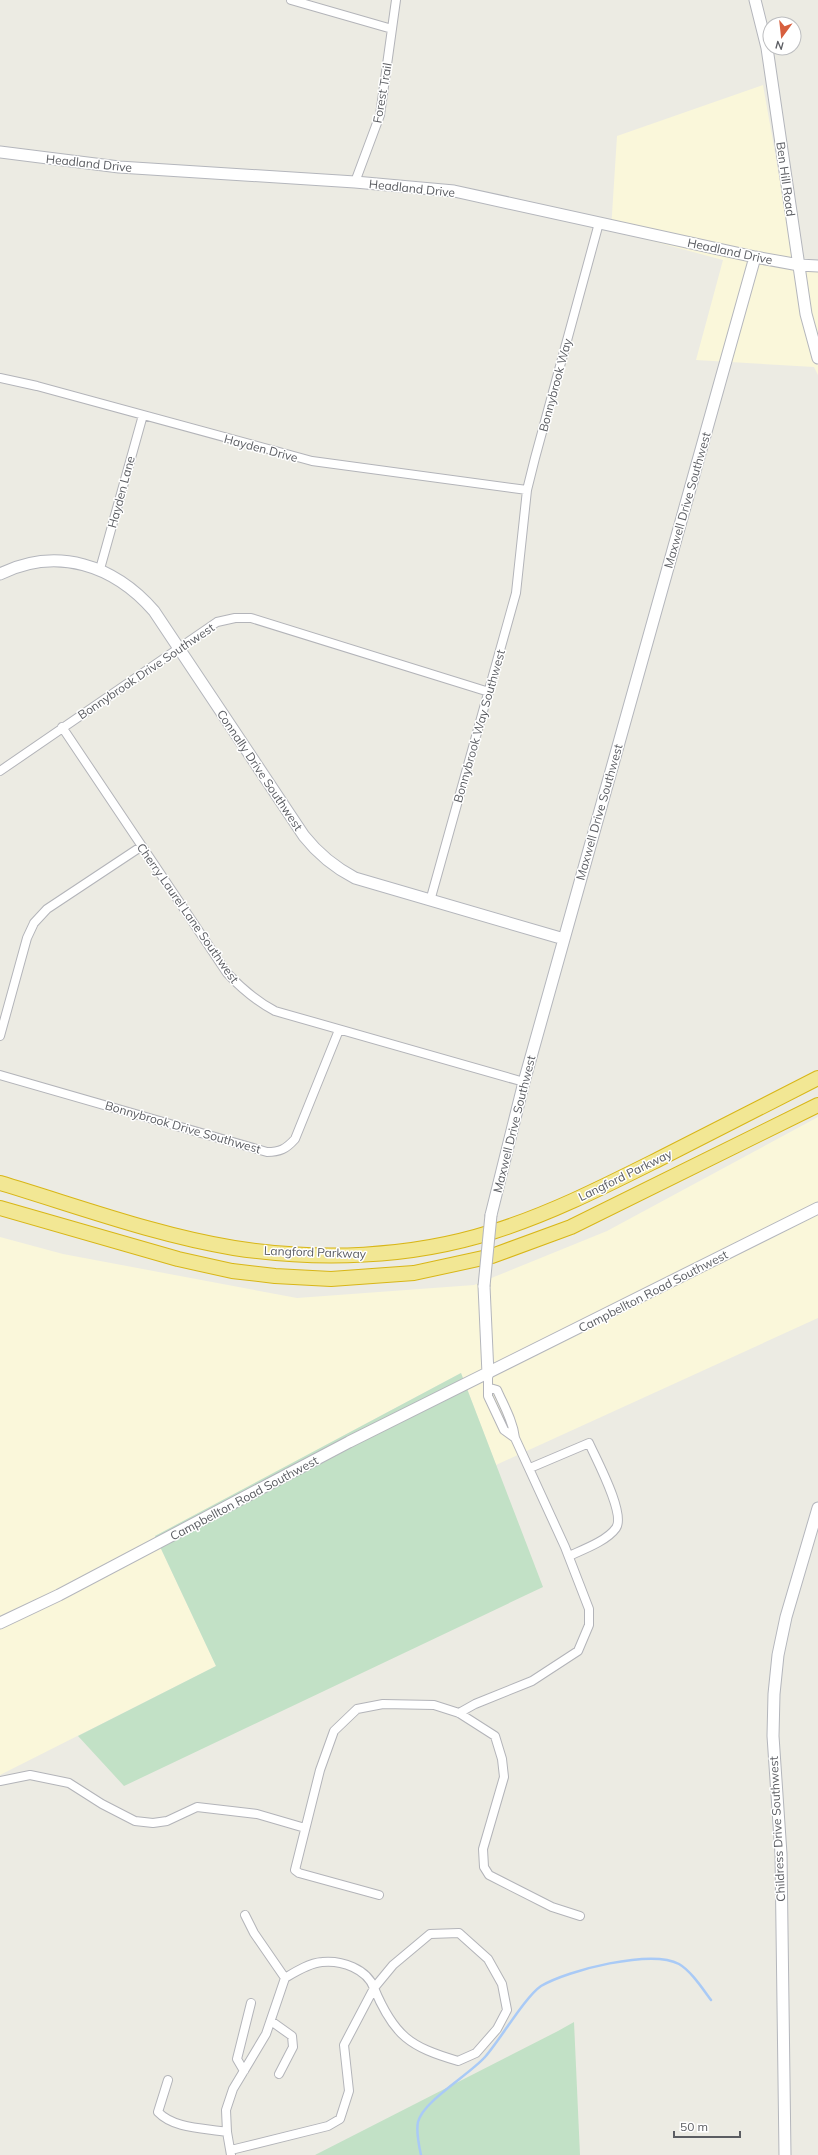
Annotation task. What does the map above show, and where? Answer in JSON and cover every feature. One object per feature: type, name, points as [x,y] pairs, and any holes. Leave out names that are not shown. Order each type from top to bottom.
[{"type":"highway","name":"Langford Parkway","points":[[0,1182],[169,1233],[235,1248],[321,1255],[357,1255],[398,1252],[442,1244],[492,1232],[552,1210],[624,1176],[818,1078]]},
{"type":"highway","name":"Langford Parkway","points":[[0,1208],[178,1258],[232,1271],[274,1276],[331,1279],[414,1273],[492,1256],[571,1227],[818,1105]]},
{"type":"street","points":[[291,0],[392,29]]},
{"type":"street","name":"Forest Trail","points":[[355,182],[380,115],[396,0]]},
{"type":"street","name":"Ben Hill Road","points":[[755,0],[767,48],[806,314],[818,358]]},
{"type":"street","name":"Headland Drive","points":[[0,152],[119,167],[355,182],[454,192],[755,257],[799,265],[818,266]]},
{"type":"street","name":"Bonnybrook Way","points":[[521,550],[528,490],[599,223]]},
{"type":"street","name":"Maxwell Drive Southwest","points":[[488,1374],[484,1286],[491,1215],[524,1082],[755,257]]},
{"type":"street","name":"Hayden Drive","points":[[0,378],[312,461],[528,490]]},
{"type":"street","name":"Hayden Lane","points":[[100,569],[143,415]]},
{"type":"street","name":"Bonnybrook Way Southwest","points":[[430,901],[516,593],[521,550]]},
{"type":"street","name":"Connally Drive Southwest","points":[[0,574],[26,564],[45,561],[82,564],[100,569],[122,581],[142,597],[154,611],[304,836],[318,853],[334,867],[355,878],[564,939]]},
{"type":"street","name":"Bonnybrook Drive Southwest","points":[[0,771],[217,622],[235,618],[251,618],[489,692]]},
{"type":"street","name":"Cherry Laurel Lane Southwest","points":[[62,728],[227,973],[242,990],[257,1001],[275,1011],[524,1082]]},
{"type":"street","points":[[0,1036],[27,938],[34,923],[48,909],[142,846]]},
{"type":"street","name":"Bonnybrook Drive Southwest","points":[[0,1075],[267,1152],[276,1152],[288,1147],[295,1139],[338,1030]]},
{"type":"street","name":"Campbellton Road Southwest","points":[[0,1623],[59,1596],[349,1442],[488,1374],[818,1208]]},
{"type":"street","points":[[459,1713],[475,1704],[532,1682],[578,1651],[589,1625],[589,1609],[569,1556],[515,1438],[514,1426],[497,1390],[490,1388],[488,1374]]},
{"type":"street","points":[[530,1468],[589,1443],[615,1502],[619,1519],[616,1528],[600,1541],[569,1556]]},
{"type":"street","name":"Childress Drive Southwest","points":[[785,2155],[781,1854],[773,1736],[774,1694],[778,1655],[786,1617],[818,1508]]},
{"type":"street","points":[[379,1895],[296,1871],[295,1867],[320,1770],[334,1731],[357,1709],[383,1704],[427,1705],[459,1713],[495,1736],[502,1759],[504,1777],[483,1849],[484,1867],[490,1875],[552,1907],[580,1916]]},
{"type":"street","points":[[0,1781],[30,1775],[68,1783],[102,1804],[135,1821],[153,1823],[167,1820],[197,1807],[257,1814],[305,1828]]},
{"type":"street","points":[[245,1916],[285,1978]]},
{"type":"street","points":[[374,1988],[372,1982],[361,1971],[344,1964],[321,1962],[285,1978],[271,2021],[259,2047],[233,2089],[226,2110],[227,2132],[231,2152],[328,2126],[340,2119],[349,2091],[344,2045],[374,1988],[394,1965],[430,1934],[459,1933],[488,1959],[502,1984],[507,2010],[497,2029],[476,2053],[458,2061],[438,2055],[412,2043],[395,2029],[374,1988]]},
{"type":"street","points":[[244,2071],[237,2059],[252,2003]]},
{"type":"street","points":[[271,2021],[292,2036],[293,2047],[279,2074]]},
{"type":"street","points":[[168,2080],[158,2112],[163,2118],[182,2125],[227,2132]]},
{"type":"shaded area","points":[[763,85],[794,260],[818,262],[818,375],[814,367],[696,360],[723,260],[611,230],[617,136]]},
{"type":"shaded area","points":[[818,1117],[818,1318],[496,1465],[461,1373],[155,1536],[216,1666],[0,1775],[0,1237],[63,1254],[297,1298],[474,1285],[607,1231]]},
{"type":"green space","points":[[461,1373],[543,1587],[124,1786],[78,1736],[216,1666],[155,1536]]},
{"type":"green space","points":[[574,2022],[580,2155],[315,2155],[558,2031]]},
{"type":"waterway","points":[[421,2155],[417,2130],[418,2122],[422,2114],[437,2097],[485,2057],[520,2009],[541,1986],[570,1974],[610,1963],[630,1960],[666,1960],[679,1964],[688,1971],[711,2000]]}]
